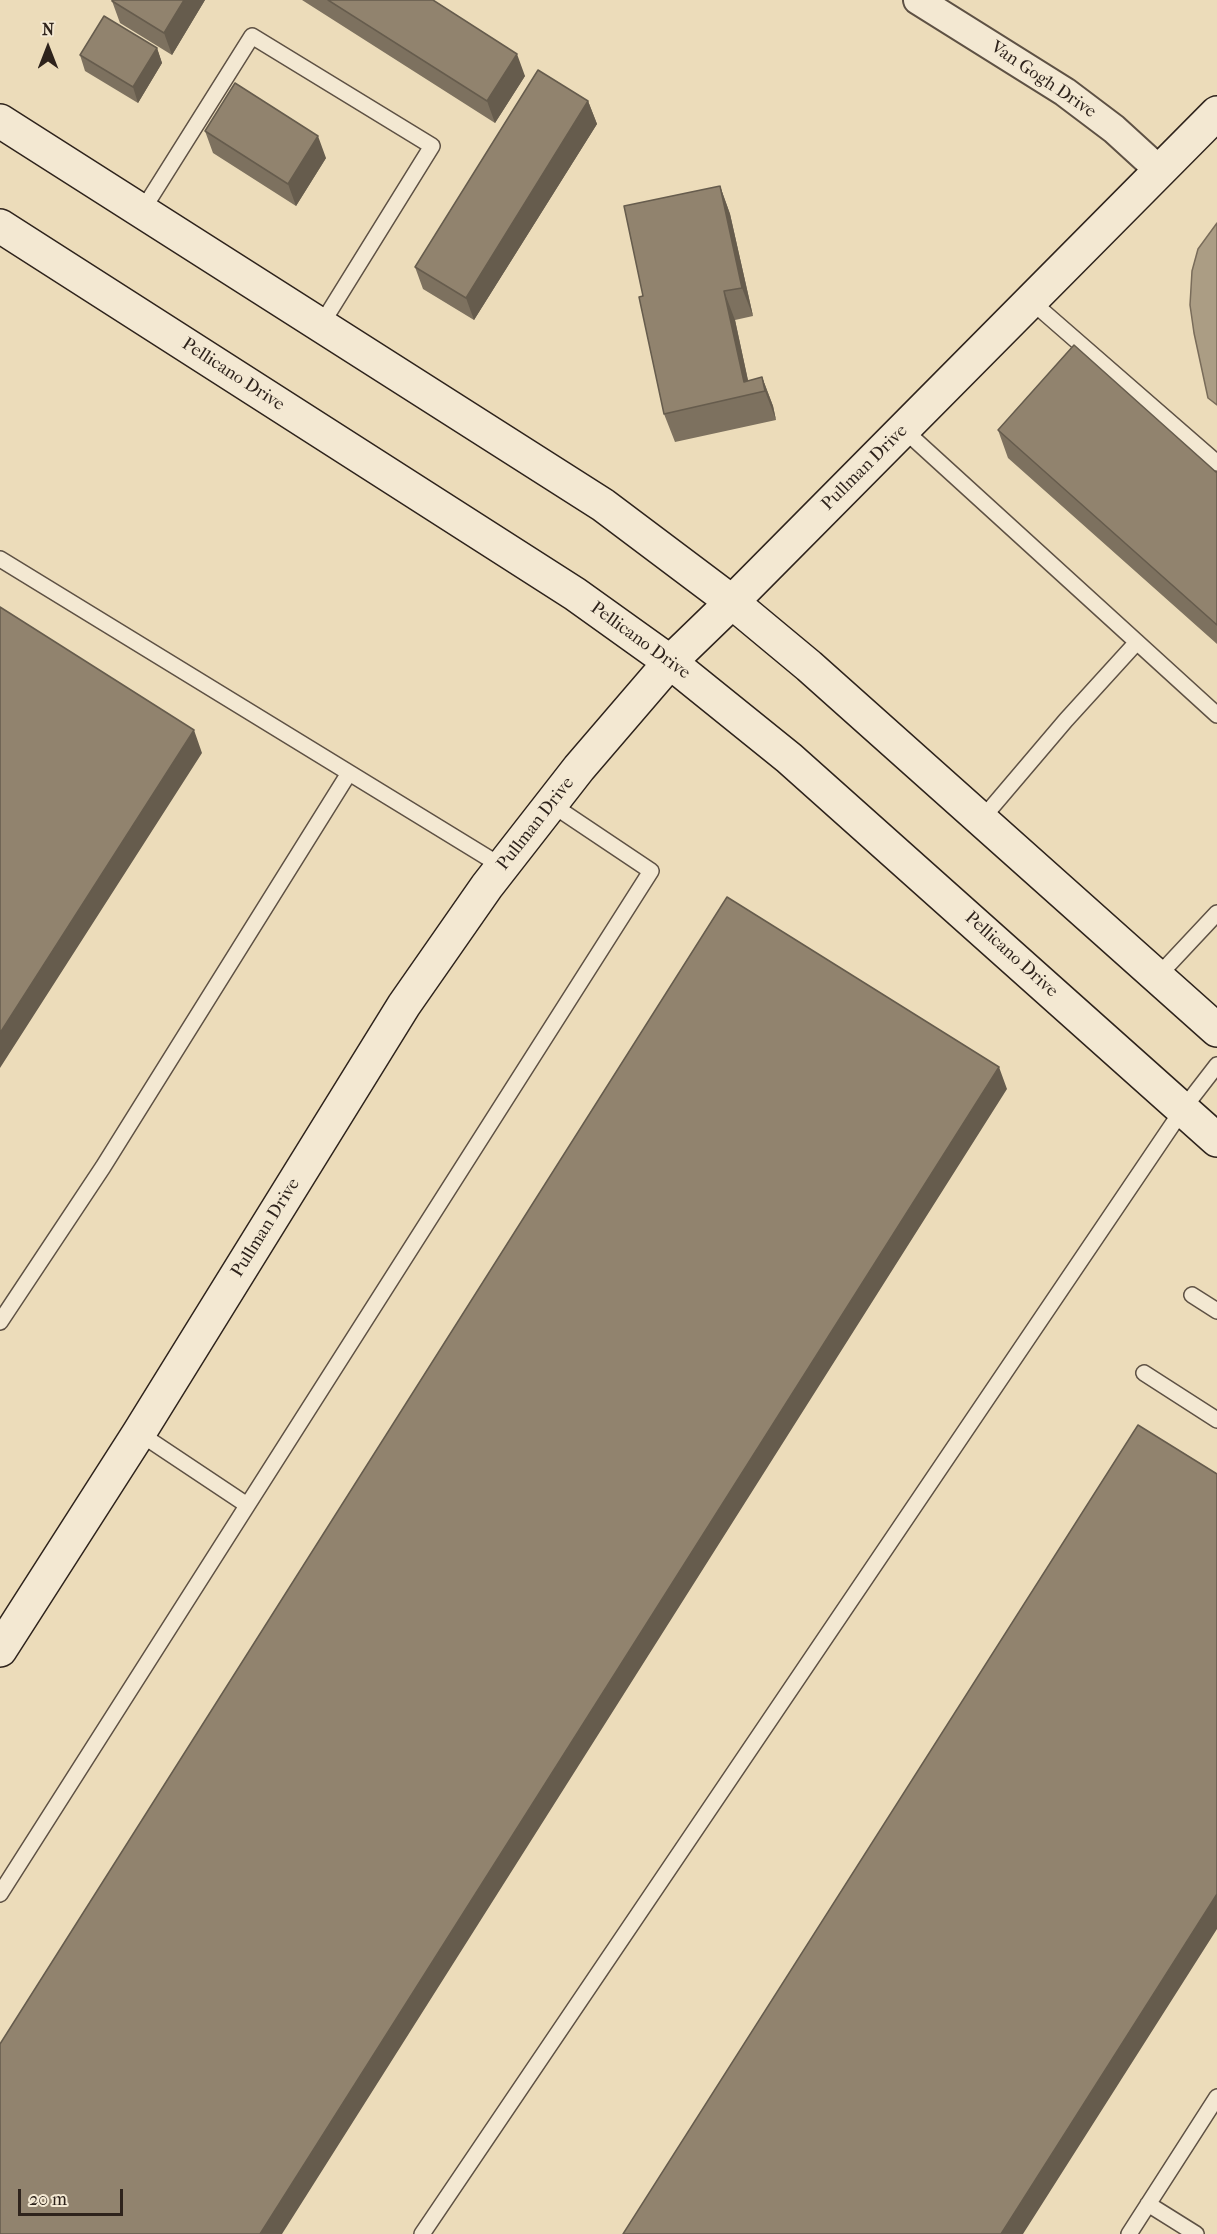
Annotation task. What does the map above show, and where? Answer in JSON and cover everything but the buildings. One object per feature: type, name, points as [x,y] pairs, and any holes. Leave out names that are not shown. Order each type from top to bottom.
[{"type":"main road","name":"Pullman Drive","points":[[0,1650],[139,1433],[404,1005],[502,867],[579,768],[670,662],[1217,113]]},
{"type":"main road","points":[[0,121],[603,505],[732,602],[809,666],[1217,1030]]},
{"type":"main road","name":"Pellicano Drive","points":[[0,226],[575,594],[670,662],[789,758],[1217,1140]]},
{"type":"street","name":"Van Gogh Drive","points":[[918,0],[1065,92],[1114,129],[1160,171]]},
{"type":"lane","points":[[141,211],[252,36],[432,146],[321,325]]},
{"type":"lane","points":[[1031,301],[1217,463]]},
{"type":"lane","points":[[903,429],[1217,715]]},
{"type":"lane","points":[[0,559],[502,867]]},
{"type":"lane","points":[[981,820],[1066,720],[1137,642]]},
{"type":"lane","points":[[0,1322],[103,1167],[349,773]]},
{"type":"lane","points":[[0,1894],[651,871],[551,804]]},
{"type":"lane","points":[[1157,977],[1217,913]]},
{"type":"lane","points":[[422,2234],[1183,1109],[1217,1065]]},
{"type":"lane","points":[[1192,1295],[1217,1311]]},
{"type":"lane","points":[[1143,1373],[1217,1420]]},
{"type":"lane","points":[[139,1433],[248,1506]]},
{"type":"lane","points":[[1129,2234],[1217,2097]]},
{"type":"lane","points":[[1148,2204],[1196,2234]]},
{"type":"shaded area","points":[[1217,223],[1217,405],[1208,398],[1190,305],[1192,271],[1198,249]]}]
